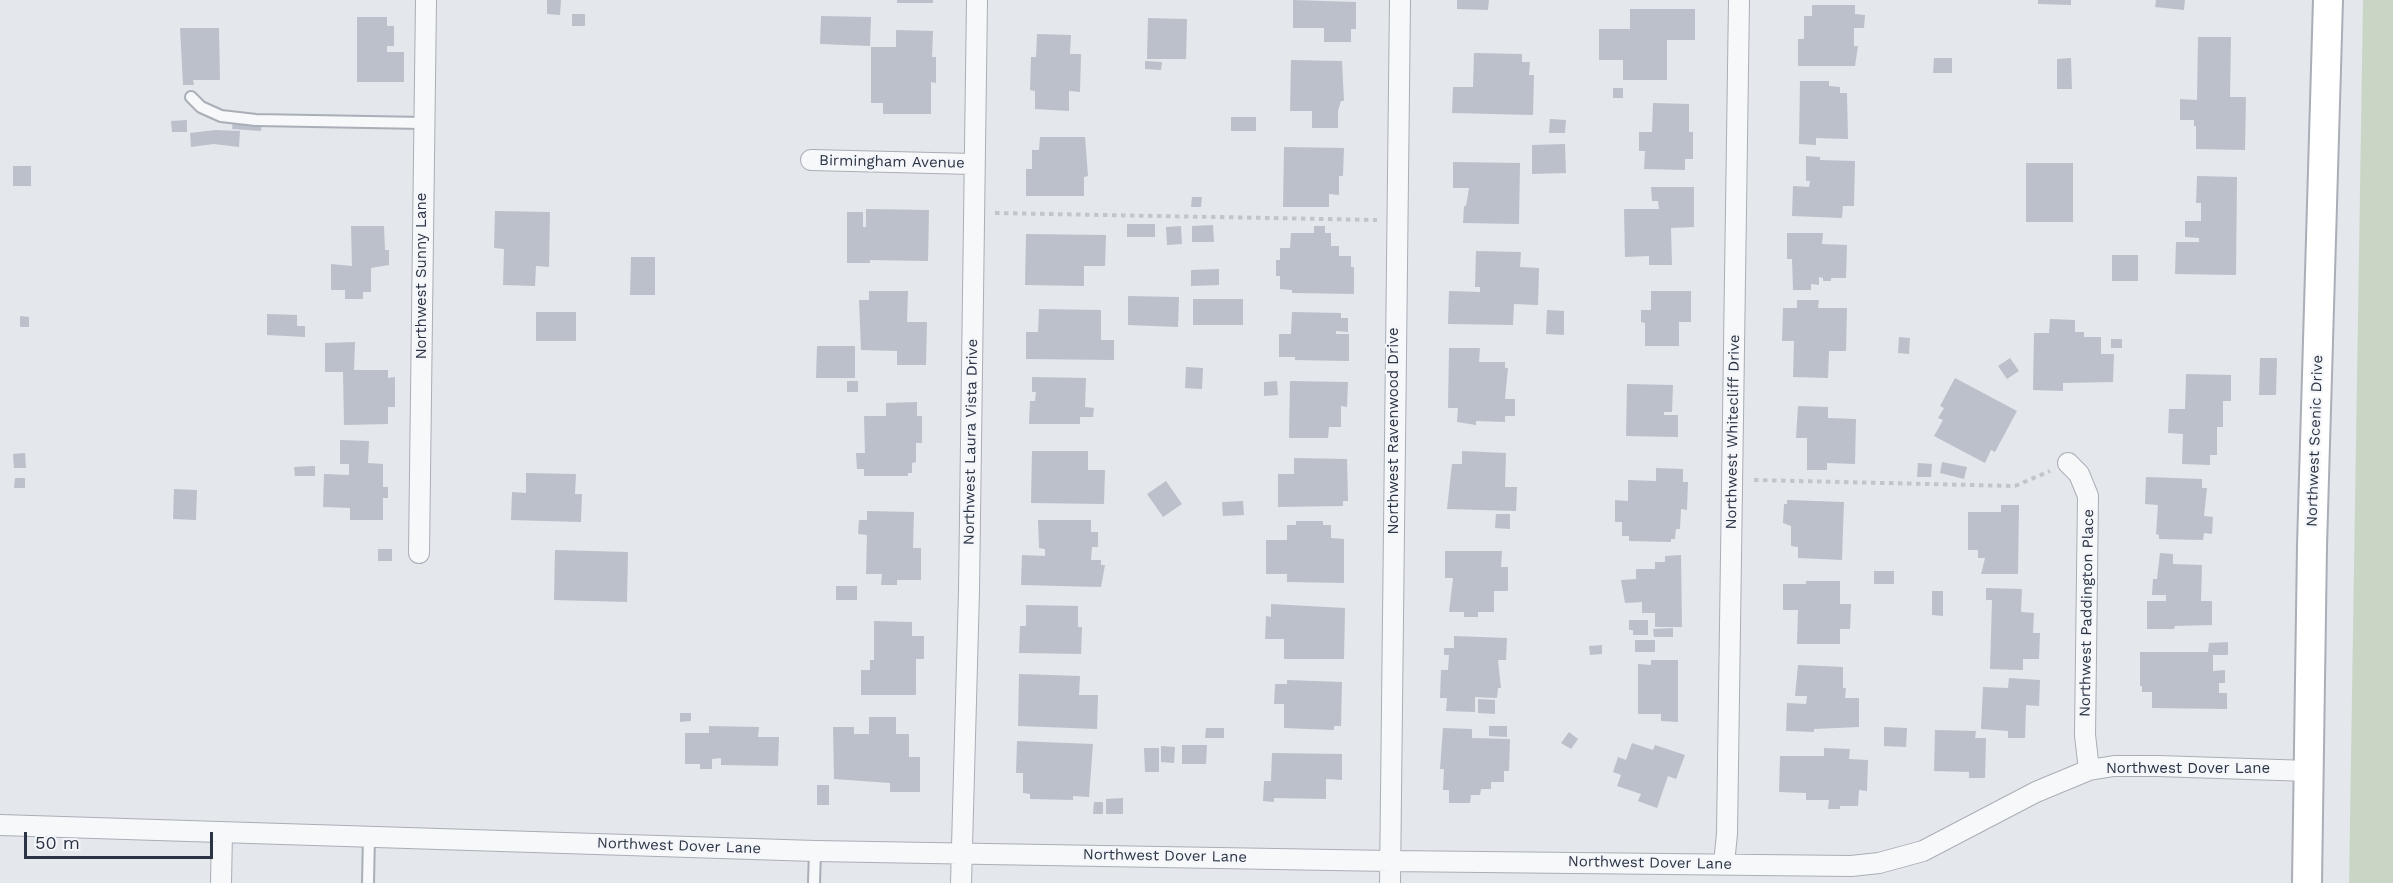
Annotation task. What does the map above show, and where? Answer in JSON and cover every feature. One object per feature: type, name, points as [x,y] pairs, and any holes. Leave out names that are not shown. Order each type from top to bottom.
[{"type":"main road","name":"Northwest Scenic Drive","points":[[2307,883],[2312,546],[2328,0]]},
{"type":"street","name":"Northwest Sunny Lane","points":[[419,553],[426,0]]},
{"type":"street","name":"Northwest Laura Vista Drive","points":[[961,883],[969,591],[977,0]]},
{"type":"street","name":"Northwest Ravenwood Drive","points":[[1390,883],[1400,0]]},
{"type":"street","name":"Northwest Whitecliff Drive","points":[[1724,863],[1727,834],[1739,0]]},
{"type":"street","name":"Birmingham Avenue","points":[[810,160],[973,164]]},
{"type":"street","name":"Northwest Paddington Place","points":[[2068,464],[2079,474],[2088,496],[2085,735],[2089,770]]},
{"type":"street","name":"Northwest Dover Lane","points":[[0,825],[815,851],[1851,866],[1879,863],[1923,851],[2036,792],[2089,770],[2114,766],[2158,766],[2308,771]]},
{"type":"street","points":[[221,883],[222,832]]},
{"type":"lane","points":[[191,97],[201,106],[221,116],[256,120],[424,123]]},
{"type":"lane","points":[[368,883],[369,836]]},
{"type":"lane","points":[[814,883],[815,851]]},
{"type":"path","points":[[973,213],[1396,221]]},
{"type":"path","points":[[1732,479],[2015,486],[2068,464]]},
{"type":"green space","points":[[2363,0],[2393,0],[2393,883],[2349,883]]},
{"type":"building","points":[[547,0],[561,0],[560,15],[547,14]]},
{"type":"building","points":[[897,0],[933,0],[933,3],[897,3]]},
{"type":"building","points":[[1293,0],[1356,2],[1356,29],[1351,29],[1351,42],[1324,42],[1324,28],[1293,28]]},
{"type":"building","points":[[1457,0],[1489,0],[1488,10],[1457,9]]},
{"type":"building","points":[[2038,0],[2071,0],[2071,5],[2038,4]]},
{"type":"building","points":[[2156,0],[2185,0],[2184,10],[2155,7]]},
{"type":"building","points":[[1812,5],[1855,5],[1855,14],[1865,15],[1864,28],[1854,28],[1854,46],[1858,46],[1855,66],[1798,66],[1798,39],[1804,39],[1804,16],[1812,16]]},
{"type":"building","points":[[1630,9],[1695,9],[1695,40],[1667,40],[1667,80],[1623,80],[1623,60],[1599,60],[1599,29],[1630,29]]},
{"type":"building","points":[[572,14],[585,14],[585,26],[572,26]]},
{"type":"building","points":[[821,16],[871,17],[870,46],[820,44]]},
{"type":"building","points":[[357,17],[387,17],[387,26],[394,26],[394,46],[387,46],[387,52],[404,52],[404,82],[357,82]]},
{"type":"building","points":[[1148,18],[1187,19],[1186,59],[1147,59]]},
{"type":"building","points":[[180,28],[219,28],[220,80],[193,80],[194,85],[183,85]]},
{"type":"building","points":[[896,30],[933,31],[932,57],[936,57],[936,83],[931,82],[931,114],[883,114],[883,103],[871,103],[871,47],[896,47]]},
{"type":"building","points":[[1037,34],[1071,35],[1070,54],[1081,54],[1080,92],[1069,91],[1069,111],[1035,109],[1035,91],[1030,90],[1031,57],[1036,57]]},
{"type":"building","points":[[2198,37],[2231,37],[2230,97],[2246,97],[2245,150],[2196,149],[2194,120],[2180,120],[2180,99],[2197,100]]},
{"type":"building","points":[[1474,53],[1522,54],[1522,62],[1530,62],[1529,75],[1534,75],[1533,115],[1452,113],[1453,87],[1473,87]]},
{"type":"building","points":[[1934,58],[1952,58],[1952,73],[1933,73]]},
{"type":"building","points":[[2071,58],[2072,89],[2057,89],[2057,59]]},
{"type":"building","points":[[1291,60],[1342,61],[1344,101],[1341,101],[1338,111],[1338,128],[1312,128],[1312,111],[1290,111]]},
{"type":"building","points":[[1145,61],[1162,62],[1161,70],[1145,69]]},
{"type":"building","points":[[1800,81],[1829,81],[1829,86],[1840,87],[1840,93],[1847,93],[1848,139],[1816,138],[1816,145],[1799,144]]},
{"type":"building","points":[[1613,88],[1623,88],[1623,98],[1613,98]]},
{"type":"building","points":[[1653,103],[1689,104],[1689,132],[1693,132],[1693,159],[1685,159],[1685,170],[1644,169],[1645,151],[1639,151],[1639,132],[1652,132]]},
{"type":"building","points":[[1231,117],[1256,117],[1256,131],[1231,131]]},
{"type":"building","points":[[233,119],[262,121],[261,131],[232,129]]},
{"type":"building","points":[[1550,119],[1566,120],[1565,133],[1549,133]]},
{"type":"building","points":[[187,120],[187,132],[172,132],[171,121]]},
{"type":"building","points":[[215,130],[240,131],[239,147],[214,144],[191,147],[190,133]]},
{"type":"building","points":[[1040,137],[1085,137],[1088,176],[1084,177],[1084,196],[1026,196],[1026,169],[1032,169],[1032,150],[1039,150]]},
{"type":"building","points":[[1565,144],[1566,173],[1532,174],[1532,145]]},
{"type":"building","points":[[1284,147],[1344,148],[1343,176],[1339,176],[1339,195],[1329,194],[1329,207],[1283,207]]},
{"type":"building","points":[[1806,156],[1820,157],[1820,160],[1855,161],[1854,206],[1843,206],[1842,218],[1792,216],[1793,186],[1809,187],[1810,181],[1806,181]]},
{"type":"building","points":[[1453,162],[1520,163],[1519,224],[1463,223],[1464,206],[1466,206],[1469,188],[1453,188]]},
{"type":"building","points":[[2026,163],[2073,163],[2073,222],[2026,222]]},
{"type":"building","points":[[13,166],[31,166],[31,186],[13,186]]},
{"type":"building","points":[[2197,176],[2237,177],[2236,275],[2175,274],[2176,242],[2199,242],[2199,238],[2185,237],[2185,221],[2201,221],[2201,203],[2196,203]]},
{"type":"building","points":[[1651,187],[1694,187],[1694,227],[1671,228],[1672,265],[1649,265],[1649,256],[1625,257],[1624,209],[1659,209],[1658,201],[1652,201]]},
{"type":"building","points":[[1192,197],[1202,197],[1201,207],[1191,207]]},
{"type":"building","points":[[866,209],[929,210],[928,261],[870,260],[870,263],[847,263],[847,212],[863,212],[863,227],[866,227]]},
{"type":"building","points":[[495,211],[550,212],[549,267],[536,266],[535,286],[503,285],[504,249],[494,248]]},
{"type":"building","points":[[1127,224],[1155,224],[1155,237],[1127,237]]},
{"type":"building","points":[[1213,225],[1214,242],[1192,242],[1192,226]]},
{"type":"building","points":[[351,226],[384,226],[385,250],[389,250],[389,265],[371,268],[371,292],[363,292],[363,299],[345,299],[345,290],[331,290],[331,264],[352,266]]},
{"type":"building","points":[[1181,226],[1182,244],[1167,245],[1166,227]]},
{"type":"building","points":[[1314,226],[1325,226],[1325,233],[1331,233],[1331,246],[1339,246],[1339,256],[1351,256],[1351,267],[1354,267],[1354,294],[1292,293],[1292,290],[1280,289],[1280,276],[1276,276],[1276,260],[1280,260],[1280,248],[1290,248],[1291,233],[1314,233]]},
{"type":"building","points":[[1787,233],[1823,233],[1822,244],[1847,245],[1846,278],[1831,278],[1831,281],[1823,281],[1823,278],[1819,277],[1819,285],[1811,284],[1811,290],[1793,290],[1792,259],[1787,259]]},
{"type":"building","points":[[1026,234],[1106,235],[1105,266],[1084,266],[1084,286],[1025,285]]},
{"type":"building","points":[[1476,251],[1521,252],[1520,267],[1539,268],[1538,305],[1514,304],[1513,325],[1448,324],[1449,291],[1480,292],[1480,287],[1475,287]]},
{"type":"building","points":[[2112,255],[2138,255],[2138,281],[2112,281]]},
{"type":"building","points":[[631,257],[655,257],[655,295],[630,295]]},
{"type":"building","points":[[1219,269],[1219,285],[1191,286],[1191,270]]},
{"type":"building","points":[[869,291],[908,291],[907,322],[927,322],[926,365],[897,365],[897,351],[861,350],[859,300],[869,300]]},
{"type":"building","points":[[1651,291],[1691,291],[1691,322],[1679,322],[1679,346],[1645,346],[1645,323],[1641,322],[1641,310],[1651,310]]},
{"type":"building","points":[[1128,296],[1179,297],[1178,327],[1128,325]]},
{"type":"building","points":[[1193,299],[1243,299],[1243,325],[1193,325]]},
{"type":"building","points":[[1797,300],[1819,300],[1818,308],[1847,308],[1846,351],[1829,351],[1828,378],[1793,377],[1794,341],[1782,341],[1783,308],[1797,308]]},
{"type":"building","points":[[1039,309],[1101,310],[1101,340],[1114,340],[1114,360],[1026,359],[1026,332],[1038,332]]},
{"type":"building","points":[[1547,310],[1564,311],[1564,335],[1546,334]]},
{"type":"building","points":[[536,312],[576,312],[576,341],[536,341]]},
{"type":"building","points":[[1292,312],[1341,313],[1341,318],[1348,318],[1348,332],[1336,331],[1336,334],[1349,334],[1349,361],[1295,360],[1295,357],[1279,357],[1279,334],[1291,334]]},
{"type":"building","points":[[267,314],[297,315],[297,326],[305,326],[305,337],[267,335]]},
{"type":"building","points":[[20,316],[29,317],[29,327],[20,327]]},
{"type":"building","points":[[2050,319],[2075,320],[2075,332],[2084,332],[2084,337],[2101,337],[2101,354],[2114,354],[2113,382],[2063,383],[2063,391],[2033,390],[2034,333],[2049,333]]},
{"type":"building","points":[[1899,337],[1910,338],[1909,354],[1898,353]]},
{"type":"building","points":[[2111,339],[2122,339],[2122,348],[2111,348]]},
{"type":"building","points":[[355,342],[354,370],[388,370],[388,378],[395,377],[395,407],[388,407],[388,424],[344,425],[343,372],[325,372],[325,343]]},
{"type":"building","points":[[817,346],[855,346],[855,378],[816,378]]},
{"type":"building","points":[[1449,348],[1480,348],[1479,362],[1505,362],[1505,368],[1508,368],[1505,399],[1515,399],[1515,416],[1505,416],[1505,422],[1476,421],[1476,425],[1457,422],[1458,408],[1448,408]]},
{"type":"building","points":[[2010,358],[2019,371],[2007,379],[1998,366]]},
{"type":"building","points":[[2260,358],[2277,358],[2276,395],[2259,395]]},
{"type":"building","points":[[1186,367],[1203,368],[1202,389],[1185,388]]},
{"type":"building","points":[[2186,374],[2231,375],[2231,401],[2223,401],[2223,427],[2217,427],[2217,455],[2210,455],[2210,465],[2182,464],[2183,434],[2168,433],[2169,409],[2185,409]]},
{"type":"building","points":[[1032,377],[1086,378],[1085,407],[1094,408],[1093,417],[1080,417],[1080,424],[1029,424],[1030,401],[1035,401],[1036,392],[1032,392]]},
{"type":"building","points":[[1955,378],[2017,411],[1995,452],[1991,450],[1985,463],[1934,436],[1943,420],[1938,418],[1944,408],[1940,406]]},
{"type":"building","points":[[847,381],[858,381],[858,392],[847,392]]},
{"type":"building","points":[[1277,381],[1278,395],[1264,396],[1264,382]]},
{"type":"building","points":[[1290,381],[1348,382],[1347,407],[1341,406],[1341,427],[1329,427],[1328,438],[1289,438]]},
{"type":"building","points":[[1627,384],[1673,385],[1672,412],[1664,412],[1664,415],[1678,415],[1678,437],[1626,436]]},
{"type":"building","points":[[917,402],[917,416],[922,416],[922,443],[916,443],[916,462],[912,463],[912,473],[908,473],[908,476],[864,476],[864,469],[857,469],[856,453],[865,453],[864,416],[886,416],[886,403]]},
{"type":"building","points":[[1798,406],[1828,407],[1828,418],[1856,419],[1855,464],[1827,463],[1827,470],[1807,470],[1807,438],[1796,438]]},
{"type":"building","points":[[340,440],[369,441],[368,463],[383,464],[383,487],[388,487],[388,498],[383,498],[383,520],[350,520],[350,508],[323,507],[324,474],[349,475],[349,464],[340,464]]},
{"type":"building","points":[[1032,451],[1088,451],[1088,470],[1105,470],[1104,504],[1031,503]]},
{"type":"building","points":[[1462,451],[1506,453],[1505,487],[1517,487],[1516,511],[1447,509],[1452,464],[1462,464]]},
{"type":"building","points":[[25,453],[26,468],[14,468],[13,454]]},
{"type":"building","points":[[1294,458],[1347,459],[1348,501],[1343,501],[1343,506],[1278,507],[1278,474],[1294,474]]},
{"type":"building","points":[[1942,462],[1967,467],[1964,479],[1940,473]]},
{"type":"building","points":[[1918,463],[1932,464],[1931,477],[1917,477]]},
{"type":"building","points":[[315,466],[315,476],[295,476],[294,467]]},
{"type":"building","points":[[1656,468],[1683,469],[1683,482],[1688,482],[1687,510],[1681,509],[1680,529],[1676,529],[1675,539],[1671,539],[1671,542],[1629,541],[1629,536],[1622,536],[1622,522],[1615,522],[1615,500],[1628,501],[1628,480],[1656,481]]},
{"type":"building","points":[[526,473],[576,474],[575,494],[582,494],[581,522],[511,520],[512,492],[526,493]]},
{"type":"building","points":[[2146,477],[2202,479],[2202,488],[2207,488],[2204,516],[2213,517],[2212,534],[2204,533],[2203,540],[2159,539],[2159,535],[2156,534],[2158,505],[2145,504]]},
{"type":"building","points":[[15,478],[25,478],[25,488],[14,488]]},
{"type":"building","points":[[1166,481],[1182,504],[1163,517],[1147,494]]},
{"type":"building","points":[[174,489],[197,490],[196,520],[173,519]]},
{"type":"building","points":[[1787,500],[1844,502],[1842,560],[1798,558],[1798,547],[1791,546],[1791,526],[1783,523],[1784,504],[1787,504]]},
{"type":"building","points":[[1243,501],[1244,515],[1223,516],[1222,502]]},
{"type":"building","points":[[2001,505],[2019,505],[2018,574],[1981,574],[1985,558],[1978,558],[1978,550],[1968,550],[1968,512],[2001,512]]},
{"type":"building","points":[[867,511],[914,512],[913,548],[921,548],[921,580],[897,580],[897,585],[881,585],[882,574],[866,574],[867,535],[858,534],[859,520],[867,520]]},
{"type":"building","points":[[1496,514],[1510,514],[1510,529],[1495,528]]},
{"type":"building","points":[[1038,520],[1091,520],[1091,532],[1098,532],[1098,547],[1092,547],[1091,560],[1101,560],[1101,565],[1105,565],[1101,587],[1021,585],[1022,555],[1045,556],[1045,549],[1039,548]]},
{"type":"building","points":[[1296,521],[1323,521],[1323,525],[1331,525],[1331,538],[1344,539],[1344,583],[1287,582],[1287,574],[1266,574],[1266,540],[1287,540],[1287,525],[1296,525]]},
{"type":"building","points":[[378,549],[392,549],[392,561],[378,561]]},
{"type":"building","points":[[555,550],[628,552],[627,602],[554,600]]},
{"type":"building","points":[[1445,551],[1502,551],[1501,567],[1508,567],[1508,591],[1494,591],[1494,612],[1478,612],[1478,617],[1464,617],[1464,612],[1449,612],[1453,578],[1445,578]]},
{"type":"building","points":[[2160,553],[2173,554],[2173,564],[2202,565],[2201,601],[2212,601],[2212,625],[2147,629],[2147,601],[2166,601],[2166,595],[2152,595],[2153,579],[2157,579]]},
{"type":"building","points":[[1681,555],[1682,627],[1655,627],[1655,613],[1642,613],[1642,602],[1625,603],[1621,580],[1636,579],[1636,569],[1655,569],[1655,562],[1665,562],[1665,556]]},
{"type":"building","points":[[1874,571],[1894,571],[1894,584],[1874,584]]},
{"type":"building","points":[[1806,581],[1840,581],[1840,604],[1851,604],[1850,629],[1840,629],[1840,644],[1797,644],[1798,610],[1783,610],[1783,584],[1806,584]]},
{"type":"building","points":[[836,586],[857,586],[857,600],[836,600]]},
{"type":"building","points":[[1986,588],[2022,589],[2021,612],[2034,613],[2033,633],[2040,633],[2039,659],[2023,659],[2023,670],[1990,669],[1992,600],[1986,600]]},
{"type":"building","points":[[1932,591],[1943,591],[1943,616],[1932,615]]},
{"type":"building","points":[[1271,604],[1345,608],[1344,659],[1284,659],[1284,639],[1265,639],[1266,616],[1271,617]]},
{"type":"building","points":[[1026,605],[1078,606],[1078,627],[1082,627],[1081,654],[1019,653],[1020,626],[1026,626]]},
{"type":"building","points":[[1629,620],[1648,620],[1648,635],[1633,635],[1633,630],[1629,630]]},
{"type":"building","points":[[874,621],[912,622],[912,636],[924,636],[924,659],[916,659],[916,695],[861,695],[861,670],[870,670],[870,660],[874,660]]},
{"type":"building","points":[[1673,628],[1673,637],[1654,637],[1653,629]]},
{"type":"building","points":[[1454,636],[1507,638],[1506,660],[1498,660],[1501,688],[1498,688],[1497,698],[1475,697],[1475,712],[1446,711],[1447,698],[1440,698],[1441,670],[1448,670],[1449,655],[1444,655],[1444,648],[1454,648]]},
{"type":"building","points":[[1635,640],[1655,640],[1655,652],[1635,652]]},
{"type":"building","points":[[2228,642],[2228,655],[2213,655],[2213,671],[2225,670],[2225,683],[2219,683],[2219,693],[2227,693],[2227,709],[2152,708],[2152,692],[2142,692],[2142,686],[2140,686],[2140,652],[2208,652],[2209,643]]},
{"type":"building","points":[[1602,645],[1602,654],[1590,655],[1589,646]]},
{"type":"building","points":[[1651,660],[1678,660],[1678,722],[1661,721],[1661,714],[1638,714],[1638,664],[1651,665]]},
{"type":"building","points":[[1798,665],[1843,667],[1845,698],[1859,698],[1859,727],[1814,729],[1814,732],[1786,731],[1787,703],[1806,704],[1807,696],[1795,696]]},
{"type":"building","points":[[1019,674],[1080,676],[1079,695],[1098,695],[1097,729],[1018,726]]},
{"type":"building","points":[[2009,678],[2040,680],[2039,706],[2026,705],[2025,738],[2008,738],[2008,731],[1981,729],[1983,687],[2008,688]]},
{"type":"building","points":[[1287,680],[1342,682],[1341,726],[1334,726],[1334,730],[1284,728],[1284,704],[1274,704],[1275,684],[1287,684]]},
{"type":"building","points":[[1478,699],[1495,700],[1495,714],[1478,713]]},
{"type":"building","points":[[680,713],[691,713],[691,721],[680,722]]},
{"type":"building","points":[[869,717],[896,717],[896,734],[909,734],[909,757],[920,757],[920,792],[890,792],[890,783],[834,779],[833,727],[854,727],[854,734],[869,734]]},
{"type":"building","points":[[709,726],[759,727],[758,737],[779,737],[778,766],[721,765],[721,758],[712,759],[712,769],[700,769],[700,764],[685,764],[685,733],[709,733]]},
{"type":"building","points":[[1489,726],[1507,726],[1507,737],[1489,736]]},
{"type":"building","points":[[1884,727],[1907,728],[1906,747],[1884,746]]},
{"type":"building","points":[[1206,728],[1224,728],[1224,738],[1205,738]]},
{"type":"building","points":[[1443,728],[1472,729],[1472,738],[1510,739],[1509,771],[1504,771],[1504,782],[1491,782],[1491,789],[1481,789],[1480,795],[1471,795],[1470,803],[1449,803],[1449,790],[1443,790],[1444,769],[1440,769]]},
{"type":"building","points":[[1935,730],[1976,731],[1975,738],[1986,738],[1985,778],[1969,778],[1969,772],[1934,771]]},
{"type":"building","points":[[1569,732],[1578,739],[1571,749],[1561,743]]},
{"type":"building","points":[[1017,741],[1093,744],[1089,797],[1073,796],[1073,800],[1030,799],[1030,794],[1023,793],[1023,773],[1016,773]]},
{"type":"building","points":[[1632,743],[1653,750],[1655,745],[1685,755],[1676,779],[1668,776],[1657,808],[1638,801],[1641,794],[1617,786],[1621,775],[1613,772],[1618,757],[1626,760]]},
{"type":"building","points":[[1182,745],[1207,745],[1206,764],[1182,764]]},
{"type":"building","points":[[1161,746],[1175,747],[1174,763],[1161,762]]},
{"type":"building","points":[[1144,748],[1159,748],[1159,772],[1145,772]]},
{"type":"building","points":[[1824,748],[1850,749],[1849,759],[1868,760],[1867,791],[1859,790],[1858,806],[1828,809],[1829,800],[1806,800],[1806,793],[1779,792],[1780,756],[1824,756]]},
{"type":"building","points":[[1272,753],[1342,754],[1342,780],[1326,779],[1326,799],[1274,798],[1274,802],[1263,801],[1264,781],[1271,781]]},
{"type":"building","points":[[817,785],[829,785],[829,805],[817,805]]},
{"type":"building","points":[[1123,798],[1123,814],[1106,814],[1106,799]]},
{"type":"building","points":[[1094,802],[1103,802],[1103,814],[1093,814]]}]
